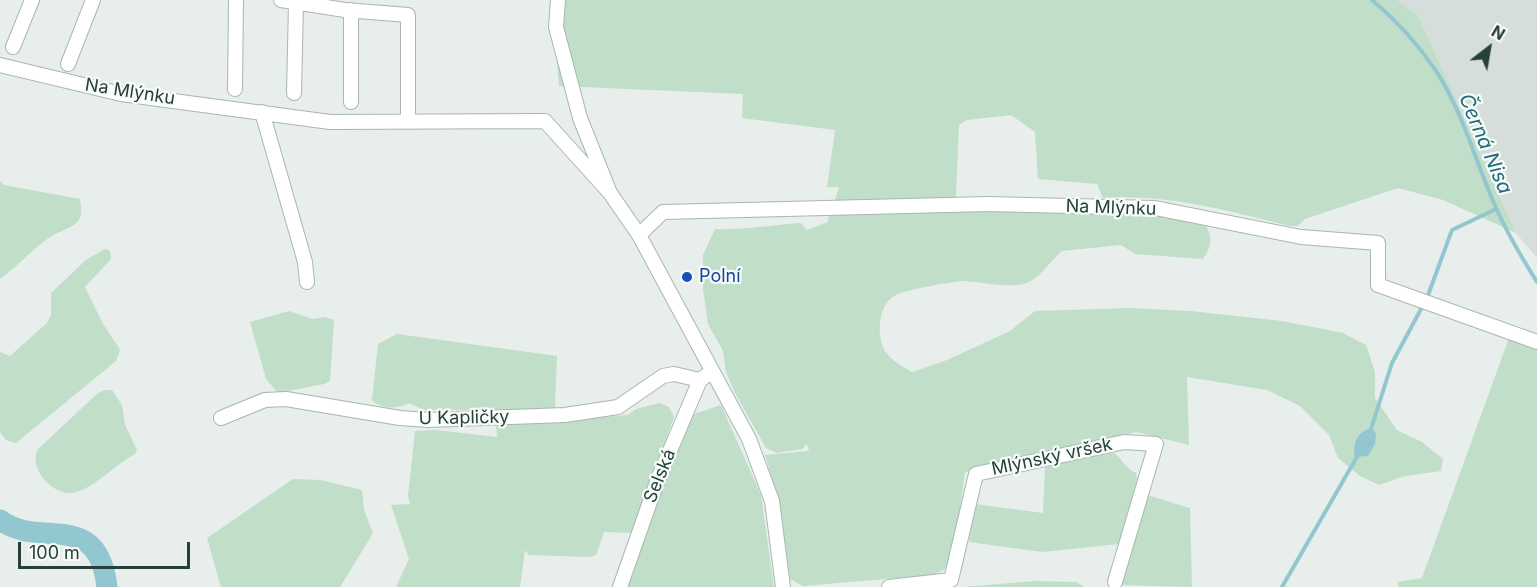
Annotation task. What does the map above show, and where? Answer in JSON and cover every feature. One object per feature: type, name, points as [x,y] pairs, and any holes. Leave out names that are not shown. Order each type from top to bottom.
[{"type":"street","points":[[13,47],[32,0]]},
{"type":"street","name":"Na Mlýnku","points":[[68,64],[93,0]]},
{"type":"street","points":[[235,89],[236,0]]},
{"type":"street","points":[[281,0],[408,15]]},
{"type":"street","points":[[408,0],[408,122]]},
{"type":"street","points":[[558,0],[556,27],[580,118],[610,193],[639,235],[688,324],[705,376],[748,439],[772,501],[783,587]]},
{"type":"street","points":[[294,93],[296,3]]},
{"type":"street","points":[[347,7],[351,102]]},
{"type":"street","name":"Na Mlýnku","points":[[0,65],[121,94],[330,122],[545,121],[610,193]]},
{"type":"street","points":[[262,112],[305,262],[307,282]]},
{"type":"street","name":"Na Mlýnku","points":[[639,235],[663,212],[988,204],[1155,208],[1301,237],[1378,243],[1378,285],[1537,342]]},
{"type":"street","name":"U Kapličky","points":[[221,418],[265,400],[286,399],[400,418],[428,420],[565,415],[604,411],[618,407],[663,376],[674,374],[705,376]]},
{"type":"street","name":"Selská","points":[[620,587],[658,479],[705,376]]},
{"type":"street","name":"Mlýnský vršek","points":[[889,587],[951,580],[976,474],[1124,441],[1156,444],[1115,582]]},
{"type":"shaded area","points":[[1397,0],[1537,0],[1537,258],[1516,233],[1418,15]]},
{"type":"green space","points":[[552,0],[1397,0],[1418,15],[1516,233],[1443,200],[1398,188],[1305,219],[1298,226],[1197,204],[1150,198],[1103,198],[1097,184],[1038,179],[1035,132],[1011,115],[967,120],[959,125],[956,197],[834,203],[839,187],[827,187],[835,130],[742,118],[743,94],[559,86]]},
{"type":"green space","points":[[0,181],[4,185],[80,199],[81,216],[75,224],[43,242],[0,279]]},
{"type":"green space","points":[[994,208],[1155,212],[1205,224],[1210,242],[1203,259],[1135,254],[1121,245],[1062,251],[1040,274],[1024,284],[951,282],[896,295],[883,310],[880,331],[886,353],[903,367],[912,372],[947,360],[1010,331],[1035,311],[1129,308],[1191,311],[1282,321],[1343,333],[1366,345],[1375,372],[1375,398],[1397,430],[1422,442],[1443,459],[1441,471],[1405,476],[1379,485],[1360,476],[1338,458],[1329,435],[1300,406],[1267,390],[1187,377],[1189,445],[1136,432],[974,467],[965,473],[954,553],[945,569],[933,575],[803,586],[790,579],[780,506],[765,455],[809,451],[807,444],[802,449],[777,453],[766,448],[735,393],[726,372],[723,351],[708,324],[703,289],[703,255],[715,229],[801,223],[807,230],[828,222],[829,214]]},
{"type":"green space","points":[[105,249],[110,251],[111,259],[85,287],[102,322],[120,350],[116,361],[16,443],[6,440],[0,432],[0,352],[10,356],[47,323],[51,315],[51,293],[87,259]]},
{"type":"green space","points":[[289,311],[312,319],[325,317],[334,320],[330,381],[278,393],[266,379],[250,322]]},
{"type":"green space","points":[[397,334],[557,356],[555,409],[424,410],[409,403],[395,407],[380,406],[372,400],[378,344]]},
{"type":"green space","points":[[1510,335],[1537,346],[1537,587],[1398,587],[1398,582],[1422,578]]},
{"type":"green space","points":[[112,390],[122,405],[125,425],[137,450],[135,454],[96,482],[79,491],[72,493],[57,490],[39,472],[36,464],[38,449],[98,393]]},
{"type":"green space","points":[[660,403],[669,407],[674,417],[632,533],[604,532],[596,555],[589,557],[529,555],[525,550],[520,587],[396,587],[409,559],[391,505],[410,504],[408,496],[415,431],[436,430],[497,437],[496,425],[628,415],[636,409]]},
{"type":"green space","points":[[721,405],[761,495],[774,587],[627,587],[640,543],[688,416]]},
{"type":"green space","points":[[1110,451],[1136,473],[1137,479],[1119,544],[1042,552],[969,542],[974,504],[1043,513],[1045,466]]},
{"type":"green space","points":[[293,479],[321,480],[362,490],[364,510],[373,533],[340,587],[221,587],[207,538]]},
{"type":"green space","points":[[1147,495],[1190,508],[1192,587],[1121,585]]},
{"type":"green space","points":[[1036,581],[1076,582],[1085,587],[961,587]]},
{"type":"water","points":[[1372,428],[1376,434],[1375,444],[1368,456],[1355,457],[1354,447],[1359,435]]},
{"type":"waterway","name":"Černá Nisa","points":[[1372,0],[1414,42],[1446,87],[1501,219],[1537,282]]},
{"type":"waterway","points":[[1370,432],[1392,363],[1427,298],[1452,230],[1496,209]]},
{"type":"waterway","points":[[1282,587],[1358,455]]},
{"type":"waterway","points":[[0,520],[16,528],[32,532],[80,539],[92,547],[101,562],[107,587]]},
{"type":"place","name":"Polní","points":[[687,277]]}]
